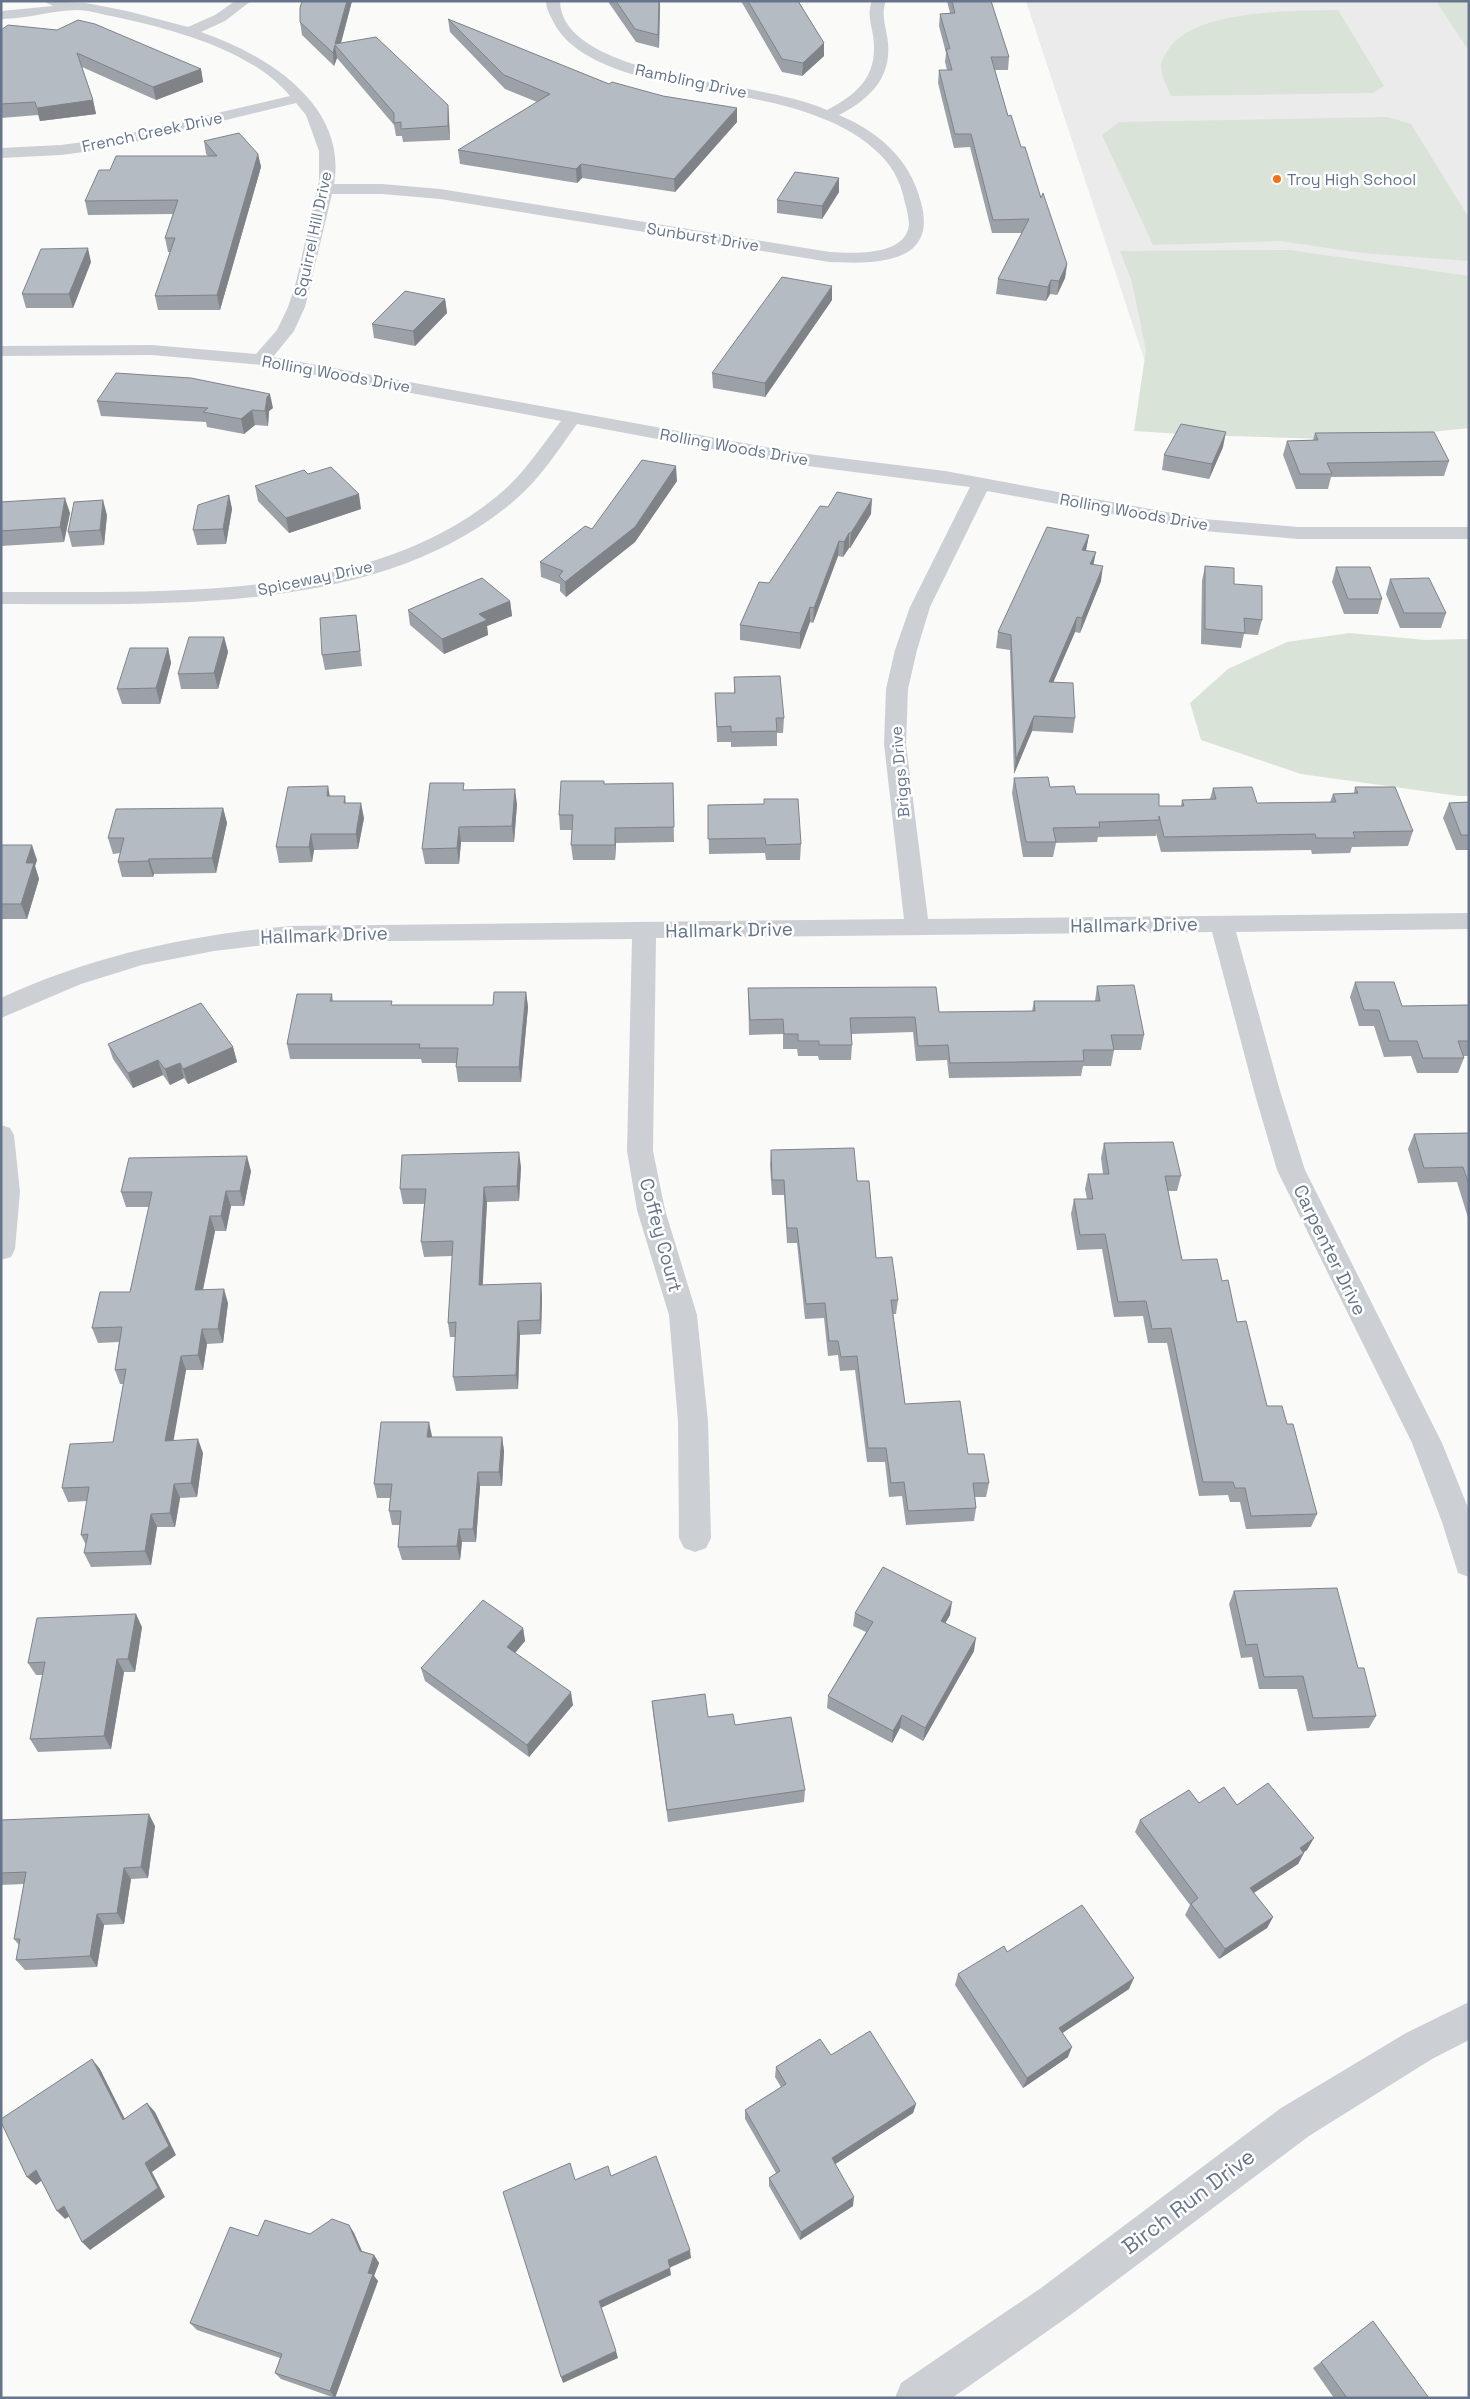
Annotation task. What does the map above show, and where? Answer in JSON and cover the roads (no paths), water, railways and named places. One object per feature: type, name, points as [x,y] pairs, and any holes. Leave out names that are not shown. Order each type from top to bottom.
[{"type":"street","name":"Squirrel Hill Drive","points":[[50,1],[90,7],[154,21],[223,45],[259,63],[287,85],[300,98],[318,124],[324,139],[328,171],[297,307],[284,332],[261,360]]},
{"type":"street","points":[[189,32],[220,18],[244,1]]},
{"type":"street","name":"Rambling Drive","points":[[553,1],[558,18],[566,31],[586,49],[612,62],[668,79],[782,101],[827,116]]},
{"type":"street","points":[[827,116],[843,108],[862,94],[878,74],[883,56],[876,16],[879,1]]},
{"type":"street","points":[[865,6],[876,16]]},
{"type":"street","name":"Squirrel Hill Drive","points":[[1,15],[17,15],[57,8],[90,7]]},
{"type":"street","name":"French Creek Drive","points":[[1,153],[61,150],[106,144],[300,98]]},
{"type":"street","name":"Sunburst Drive","points":[[325,189],[382,189],[440,194],[830,258],[881,255],[905,246],[917,232],[917,225],[908,182],[903,172],[885,150],[869,138],[827,116]]},
{"type":"street","name":"Rolling Woods Drive","points":[[1,351],[152,350],[261,360],[792,458],[903,471],[1204,525],[1247,530],[1325,534],[1469,533]]},
{"type":"street","name":"Spiceway Drive","points":[[1,598],[240,593],[314,581],[372,567],[434,544],[456,532],[501,502],[531,472],[573,417]]},
{"type":"street","name":"Briggs Drive","points":[[917,927],[895,744],[898,689],[906,650],[920,607],[982,484]]},
{"type":"street","name":"Hallmark Drive","points":[[1,1009],[39,990],[90,970],[189,945],[238,938],[290,934],[1469,922]]},
{"type":"street","name":"Carpenter Drive","points":[[1222,924],[1264,1081],[1292,1170],[1427,1444],[1458,1522],[1469,1563]]},
{"type":"street","name":"Coffey Court","points":[[644,931],[640,1151],[651,1210],[683,1316],[692,1421],[695,1538]]},
{"type":"street","points":[[1,1135],[6,1166],[7,1198],[1,1249]]},
{"type":"street","name":"Birch Run Drive","points":[[916,2398],[1055,2302],[1295,2122],[1419,2046],[1469,2020]]},
{"type":"place","name":"Troy High School","points":[[1277,179]]}]
